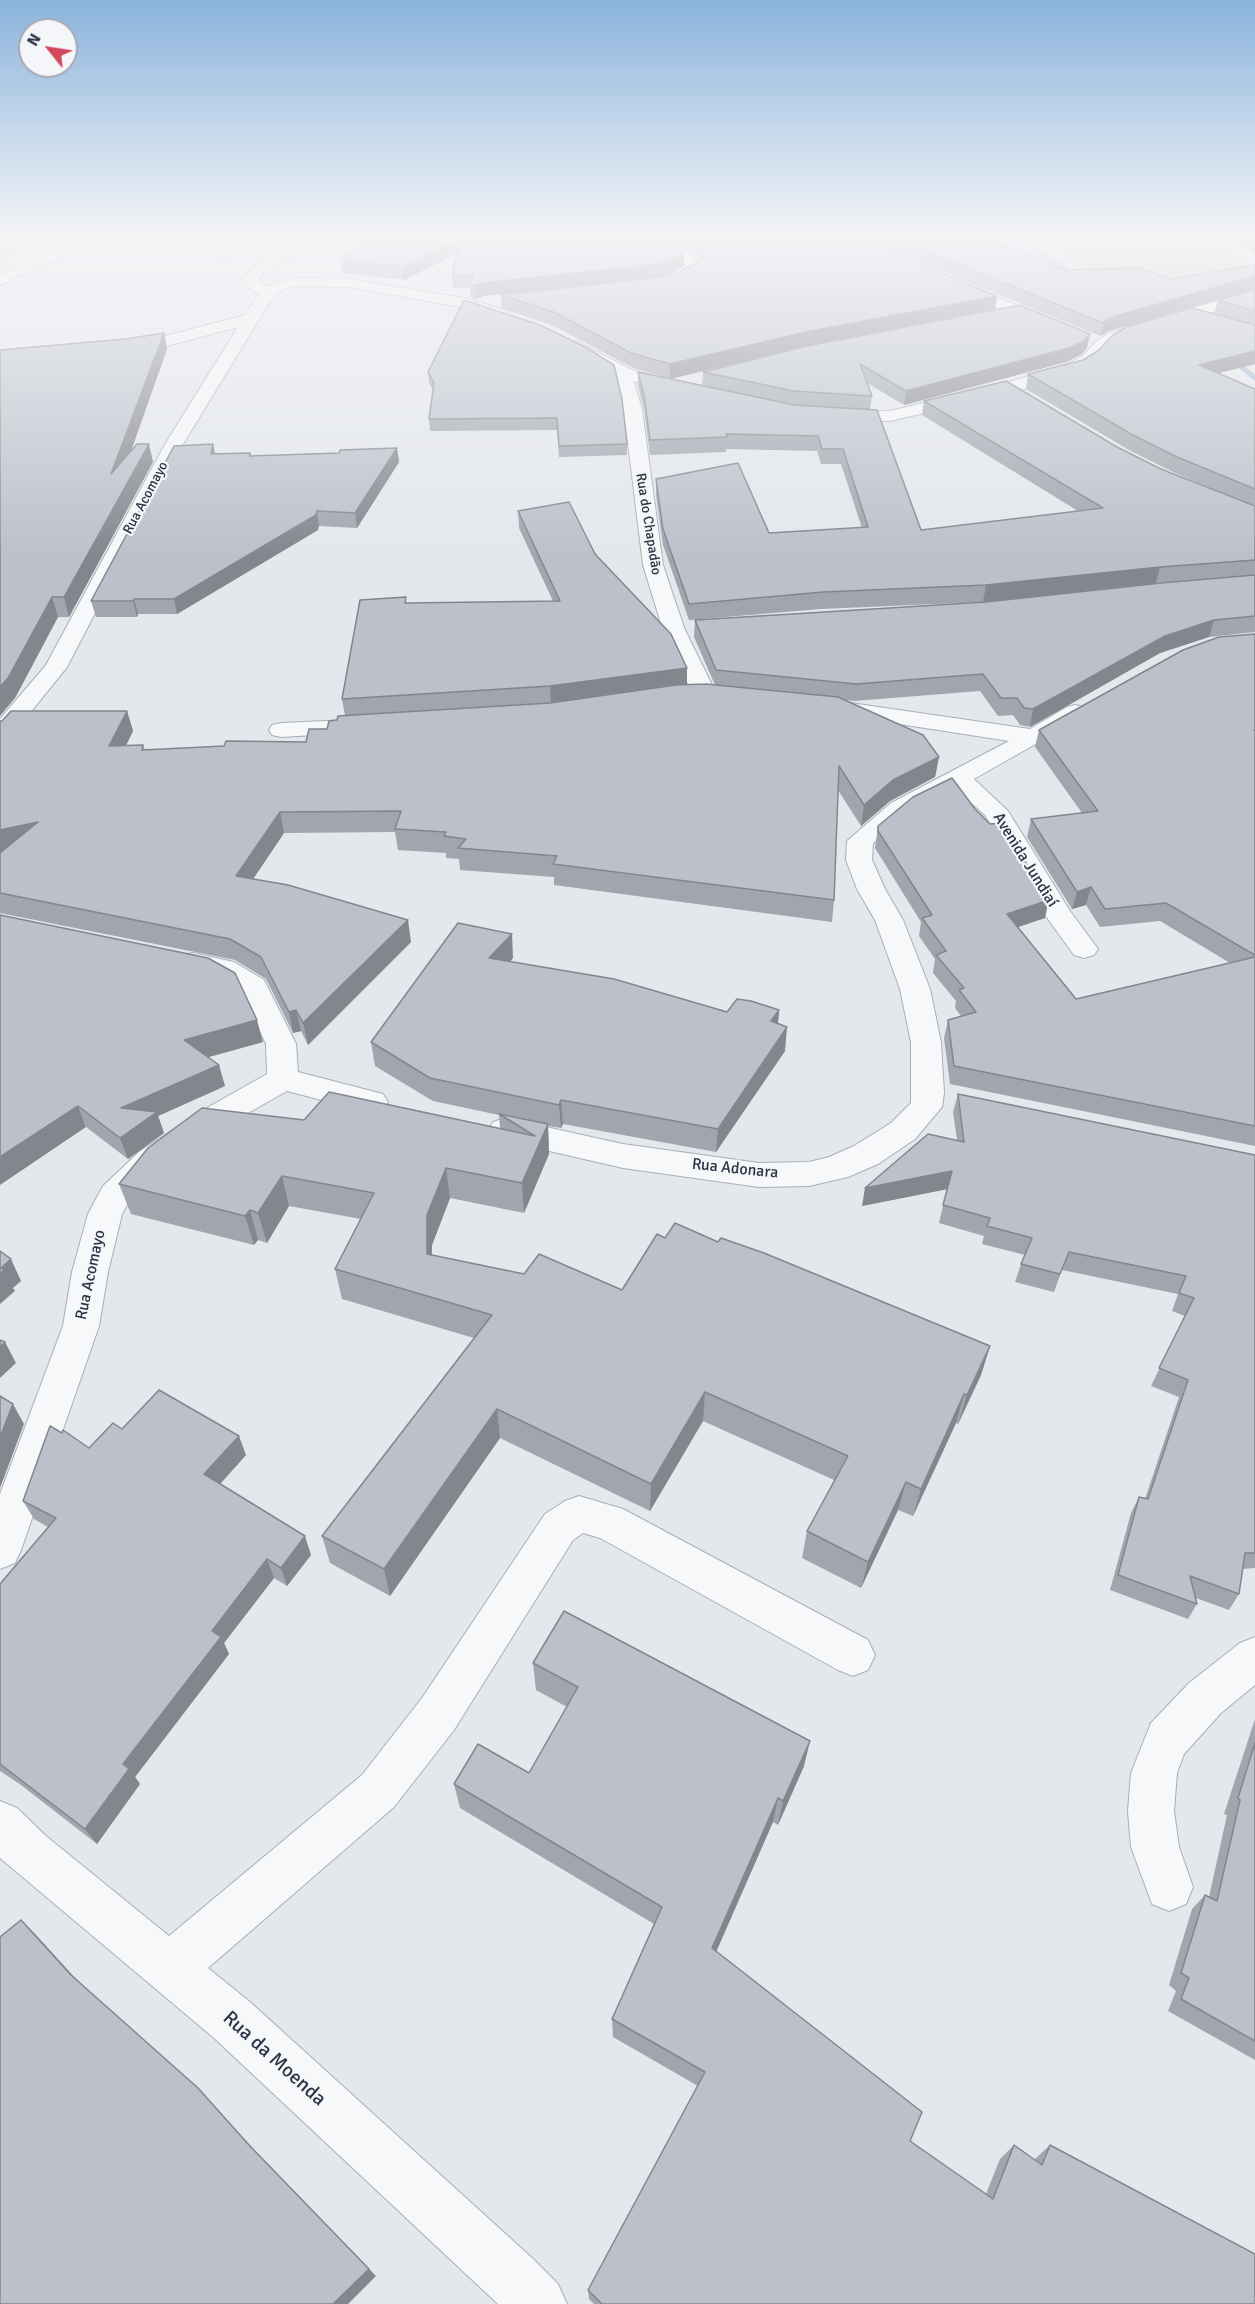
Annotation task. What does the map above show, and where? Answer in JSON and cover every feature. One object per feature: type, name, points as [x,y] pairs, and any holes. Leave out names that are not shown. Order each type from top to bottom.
[{"type":"street","points":[[103,351],[161,343]]},
{"type":"street","name":"Rua Acomayo","points":[[0,734],[56,667],[173,446],[236,343]]},
{"type":"street","points":[[570,343],[624,373],[669,387],[702,394]]},
{"type":"street","points":[[814,414],[867,418],[890,416],[1008,388],[1073,368],[1095,354],[1097,343]]},
{"type":"street","name":"Rua do Chapadão","points":[[624,373],[633,410],[653,565],[695,695],[763,699]]},
{"type":"street","points":[[633,410],[669,387],[691,380]]},
{"type":"street","points":[[1008,388],[1028,401]]},
{"type":"street","points":[[674,630],[700,627]]},
{"type":"street","points":[[806,704],[1034,737],[1096,700]]},
{"type":"street","points":[[281,730],[397,725]]},
{"type":"street","name":"Rua Adonara","points":[[474,1124],[623,1156],[759,1175],[809,1174],[836,1168],[866,1155],[903,1131],[940,1096],[915,989],[889,920],[871,889],[859,860],[860,841],[900,808],[1034,737]]},
{"type":"street","name":"Avenida Jundiaí","points":[[958,777],[995,811],[1059,915],[1084,949]]},
{"type":"street","points":[[168,957],[224,969],[254,987],[281,1044],[283,1079],[336,1094],[405,1109]]},
{"type":"street","name":"Rua Acomayo","points":[[0,1550],[81,1326],[90,1272],[105,1214],[115,1195],[151,1161],[216,1117],[283,1079]]},
{"type":"street","points":[[170,1968],[378,1791],[438,1714],[560,1527],[579,1514],[609,1522],[853,1655]]},
{"type":"street","points":[[1169,1887],[1155,1847],[1151,1811],[1154,1773],[1167,1739],[1205,1698],[1255,1658]]},
{"type":"street","name":"Rua da Moenda","points":[[0,1825],[29,1853],[241,2028],[538,2304]]},
{"type":"building","points":[[85,343],[160,343],[111,474],[137,444],[149,444],[64,597],[52,597],[8,678],[0,687],[0,350]]},
{"type":"building","points":[[443,343],[576,343],[614,365],[622,399],[627,444],[559,446],[557,418],[429,419],[434,383],[428,372]]},
{"type":"building","points":[[611,343],[761,343],[670,364],[631,353]]},
{"type":"building","points":[[825,343],[1081,343],[1069,348],[906,391],[860,364],[872,396],[794,391],[703,372]]},
{"type":"building","points":[[1106,343],[1255,343],[1255,351],[1199,365],[1255,389],[1255,489],[1177,457],[1133,435],[1028,374],[1083,360]]},
{"type":"building","points":[[638,372],[794,405],[877,410],[921,530],[1103,508],[924,401],[1006,381],[1117,447],[1161,469],[1255,506],[1255,560],[1160,567],[986,585],[823,592],[689,604],[663,529],[656,479],[738,463],[769,533],[868,527],[843,449],[822,449],[818,436],[726,434],[727,437],[650,440],[644,395]]},
{"type":"building","points":[[213,444],[211,454],[250,453],[250,456],[339,453],[340,450],[397,448],[355,513],[317,511],[316,515],[174,599],[91,601],[174,446]]},
{"type":"building","points":[[569,502],[595,554],[671,634],[687,668],[550,686],[342,699],[360,600],[406,597],[405,603],[560,601],[518,511]]},
{"type":"building","points":[[1255,575],[1255,616],[1214,620],[1165,636],[1033,709],[1024,708],[1017,698],[1001,698],[983,674],[856,684],[716,670],[695,620],[986,602]]},
{"type":"building","points":[[1255,634],[1255,955],[1166,903],[1105,909],[1091,887],[1077,892],[1031,819],[1098,811],[1039,730],[1183,650],[1219,637]]},
{"type":"building","points":[[706,684],[838,697],[923,735],[939,757],[893,780],[864,805],[839,766],[834,900],[553,864],[557,856],[458,848],[466,839],[444,836],[446,832],[395,829],[401,811],[280,812],[236,876],[288,885],[408,920],[303,1023],[296,1010],[289,1012],[261,957],[230,939],[0,893],[0,853],[38,822],[0,830],[0,721],[11,711],[127,711],[109,746],[143,745],[142,750],[224,746],[226,741],[306,742],[309,729],[327,729],[329,721],[337,720],[338,716],[550,703],[676,685]]},
{"type":"building","points":[[952,778],[975,809],[990,824],[1001,823],[1049,900],[1007,914],[1076,999],[1255,957],[1255,1126],[954,1066],[948,1020],[976,1012],[959,990],[964,988],[936,955],[946,951],[922,918],[932,915],[878,831],[878,826],[913,797]]},
{"type":"building","points":[[0,915],[208,958],[235,973],[257,1020],[184,1040],[219,1065],[121,1108],[157,1112],[120,1138],[78,1106],[0,1157]]},
{"type":"building","points":[[458,923],[512,934],[489,958],[614,979],[727,1012],[737,999],[751,1001],[779,1010],[771,1021],[787,1027],[718,1129],[561,1100],[559,1105],[430,1078],[371,1042]]},
{"type":"building","points":[[329,1092],[535,1136],[499,1114],[548,1124],[522,1183],[446,1168],[427,1215],[427,1254],[524,1274],[539,1254],[622,1290],[657,1234],[665,1238],[675,1223],[718,1242],[721,1238],[764,1253],[990,1346],[967,1395],[964,1394],[921,1489],[906,1482],[868,1562],[807,1531],[848,1456],[705,1392],[651,1484],[497,1409],[384,1569],[322,1536],[492,1315],[335,1269],[374,1193],[282,1176],[258,1213],[250,1210],[245,1216],[119,1184],[148,1148],[202,1108],[304,1120]]},
{"type":"building","points":[[958,1094],[1255,1155],[1255,1553],[1245,1553],[1239,1594],[1190,1576],[1197,1604],[1118,1575],[1139,1497],[1148,1499],[1188,1380],[1159,1368],[1194,1298],[1179,1293],[1186,1276],[1069,1252],[1060,1274],[1021,1264],[1032,1238],[987,1226],[990,1218],[943,1205],[952,1171],[865,1188],[928,1134],[964,1142]]},
{"type":"building","points":[[0,1251],[11,1259],[1,1268],[4,1270],[0,1274]]},
{"type":"building","points":[[159,1390],[239,1436],[204,1474],[305,1536],[281,1568],[267,1559],[212,1631],[221,1637],[123,1764],[129,1769],[85,1829],[0,1764],[0,1584],[56,1518],[23,1501],[50,1426],[62,1433],[63,1430],[89,1448],[113,1423],[122,1429]]},
{"type":"building","points":[[0,1396],[13,1404],[0,1437]]},
{"type":"building","points":[[564,1611],[810,1741],[783,1801],[778,1798],[712,1948],[922,2112],[910,2141],[993,2199],[1014,2145],[1042,2165],[1050,2145],[1255,2254],[1255,2304],[602,2304],[588,2290],[705,2072],[612,2019],[662,1907],[454,1784],[478,1744],[529,1773],[578,1687],[533,1663]]},
{"type":"building","points":[[1255,1743],[1255,2041],[1181,1999],[1189,1978],[1181,1973],[1205,1895],[1217,1901],[1240,1800],[1238,1798]]},
{"type":"building","points":[[21,1920],[71,1975],[198,2088],[248,2144],[369,2269],[333,2304],[0,2304],[0,1937]]},
{"type":"waterway","points":[[1228,355],[1255,379]]}]
